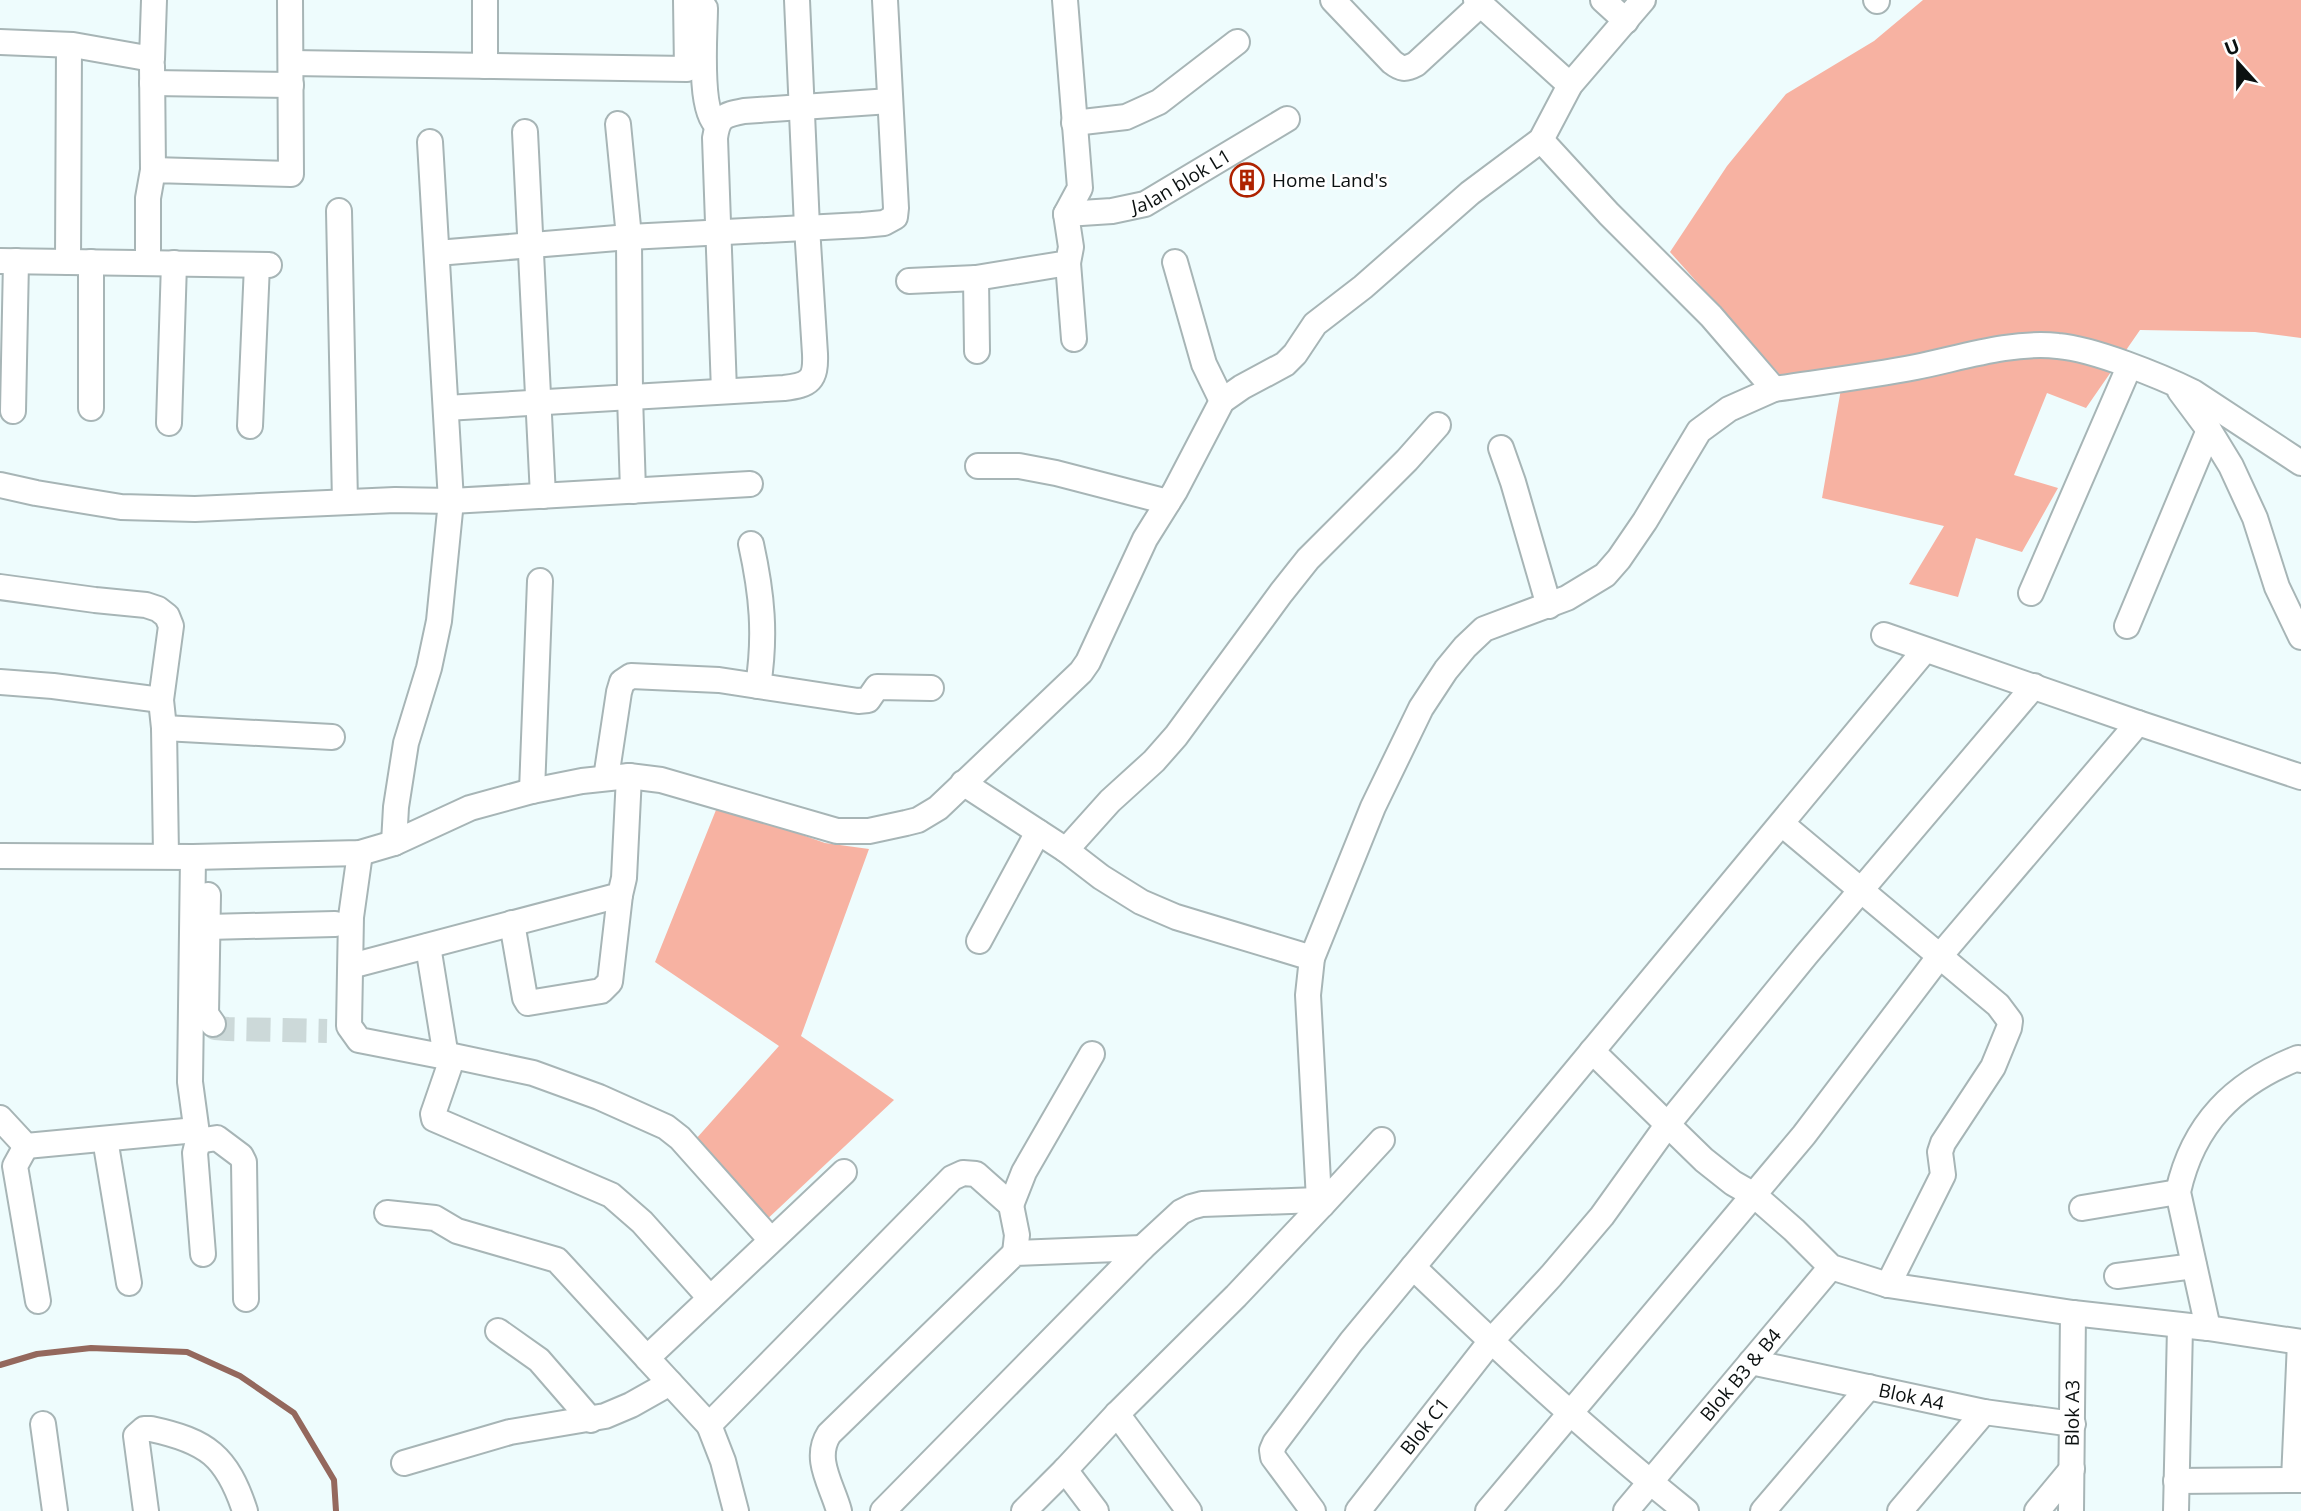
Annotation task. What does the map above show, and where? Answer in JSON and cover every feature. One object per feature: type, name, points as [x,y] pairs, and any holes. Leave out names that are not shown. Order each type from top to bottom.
[{"type":"street","points":[[148,263],[148,198],[153,170],[154,0]]},
{"type":"street","points":[[153,170],[291,174],[290,0]]},
{"type":"street","points":[[485,0],[485,66]]},
{"type":"street","points":[[446,408],[794,387],[808,382],[815,373],[814,328],[797,0]]},
{"type":"street","points":[[437,253],[629,237],[884,223],[895,217],[885,0]]},
{"type":"street","points":[[1065,0],[1080,188],[1066,214],[1071,247],[1068,263],[1074,339]]},
{"type":"street","points":[[1333,0],[1392,62],[1401,68],[1416,64],[1479,2],[1570,86]]},
{"type":"street","points":[[1603,0],[1626,21]]},
{"type":"street","points":[[0,856],[360,853],[394,843],[470,808],[532,791],[618,777],[661,780],[837,831],[854,832],[918,820],[938,808],[1081,672],[1099,643],[1145,539],[1222,401],[1285,364],[1315,324],[1363,287],[1470,193],[1541,140],[1570,86],[1643,0]]},
{"type":"street","points":[[0,42],[69,45],[152,71],[291,74],[485,66],[687,69],[695,4]]},
{"type":"street","points":[[695,4],[705,100],[709,115],[717,125]]},
{"type":"street","points":[[1074,123],[1126,117],[1159,102],[1237,42]]},
{"type":"street","points":[[69,45],[80,262],[91,408]]},
{"type":"street","points":[[724,391],[715,138],[717,125],[729,114],[890,101]]},
{"type":"street","name":"Jalan blok L1","points":[[1066,214],[1112,211],[1145,204],[1287,119]]},
{"type":"street","points":[[618,124],[629,237],[633,491]]},
{"type":"street","points":[[525,132],[543,496]]},
{"type":"street","points":[[1541,140],[1619,224],[1711,316],[1774,389]]},
{"type":"street","points":[[394,843],[396,807],[406,743],[429,668],[439,621],[451,501],[430,142]]},
{"type":"street","points":[[339,211],[345,502]]},
{"type":"street","points":[[13,411],[8,261],[263,265],[250,426]]},
{"type":"street","points":[[1175,262],[1204,364],[1222,401]]},
{"type":"street","points":[[909,281],[976,278],[1068,263]]},
{"type":"street","points":[[169,423],[174,264]]},
{"type":"street","points":[[976,278],[977,351]]},
{"type":"street","points":[[1321,1202],[1308,995],[1312,958],[1373,807],[1421,708],[1465,647],[1484,629],[1567,598],[1605,575],[1645,521],[1699,431],[1729,409],[1774,389],[1891,372],[2038,345],[2060,346],[2084,351],[2193,392],[2301,463]]},
{"type":"street","points":[[2031,593],[2129,367]]},
{"type":"street","points":[[2174,383],[2209,430],[2231,466],[2246,499],[2277,587],[2301,637]]},
{"type":"street","points":[[1066,850],[1110,801],[1154,761],[1176,736],[1308,559],[1407,460],[1438,425]]},
{"type":"street","points":[[2127,626],[2209,430]]},
{"type":"street","points":[[1501,448],[1549,606]]},
{"type":"street","points":[[978,466],[1018,466],[1056,473],[1168,502]]},
{"type":"street","points":[[0,485],[36,494],[121,507],[195,509],[345,502],[451,501],[750,484]]},
{"type":"street","points":[[751,544],[760,584],[764,633],[758,686]]},
{"type":"street","points":[[532,791],[540,581]]},
{"type":"street","points":[[0,587],[146,605],[167,616],[171,626],[160,700],[164,728],[166,855]]},
{"type":"street","points":[[1884,635],[2301,777]]},
{"type":"street","points":[[1312,1511],[1273,1457],[1275,1443],[1351,1342],[1925,650]]},
{"type":"street","points":[[512,923],[528,1003],[601,991],[610,982],[624,878],[615,709],[622,682],[627,677],[719,680],[858,701],[870,699],[877,687],[931,688]]},
{"type":"street","points":[[0,682],[160,700]]},
{"type":"street","name":"Blok C1","points":[[1357,1511],[1491,1341],[1602,1216],[1668,1124],[1860,890],[2034,686]]},
{"type":"street","points":[[1488,1511],[1804,1135],[1939,957],[2138,723]]},
{"type":"street","points":[[164,728],[332,737]]},
{"type":"street","points":[[963,783],[1141,902],[1176,916],[1312,958]]},
{"type":"street","points":[[1782,824],[1998,1005],[2010,1021],[1993,1067],[1942,1143],[1940,1152],[1943,1175],[1888,1285]]},
{"type":"street","points":[[979,941],[1038,832]]},
{"type":"street","points":[[360,853],[351,917],[349,1026],[359,1040],[446,1056],[428,946]]},
{"type":"street","points":[[200,856],[207,927],[206,1014],[212,1024]]},
{"type":"street","points":[[200,856],[190,1073],[197,1135],[194,1153],[203,1254]]},
{"type":"street","points":[[351,966],[621,895]]},
{"type":"street","points":[[207,927],[335,924]]},
{"type":"street","points":[[327,1031],[353,1034]]},
{"type":"street","points":[[1592,1051],[1704,1160],[1754,1195],[1831,1267],[1888,1285],[2073,1313],[2207,1328],[2300,1342],[2297,1480],[2176,1481]]},
{"type":"street","points":[[839,1511],[821,1458],[822,1447],[829,1434],[1015,1253],[1017,1235],[1011,1206],[1024,1172],[1092,1054]]},
{"type":"street","points":[[710,1298],[642,1222],[611,1195],[434,1119],[433,1114],[453,1056],[533,1073],[599,1097],[666,1127],[680,1138],[771,1240]]},
{"type":"street","points":[[2207,1328],[2178,1192],[2182,1176],[2194,1147],[2224,1102],[2247,1083],[2300,1058]]},
{"type":"street","points":[[0,1118],[26,1146]]},
{"type":"street","points":[[26,1146],[197,1135],[217,1138],[241,1156],[244,1162],[246,1299]]},
{"type":"street","points":[[105,1139],[128,1283]]},
{"type":"street","points":[[1024,1511],[1236,1296],[1321,1202],[1382,1140]]},
{"type":"street","points":[[26,1146],[15,1166],[38,1301]]},
{"type":"street","points":[[647,1358],[844,1172]]},
{"type":"street","points":[[709,1424],[952,1178],[963,1173],[976,1174],[1011,1206]]},
{"type":"street","points":[[2082,1208],[2178,1192]]},
{"type":"street","points":[[883,1511],[1142,1248],[1181,1212],[1202,1204],[1321,1202]]},
{"type":"street","points":[[387,1213],[435,1218],[457,1231],[557,1260],[709,1424],[723,1461],[736,1511]]},
{"type":"street","points":[[1015,1253],[1142,1248]]},
{"type":"street","points":[[2117,1276],[2194,1266]]},
{"type":"street","points":[[1413,1267],[1491,1341],[1686,1511]]},
{"type":"street","name":"Blok B3 & B4","points":[[1626,1511],[1831,1267]]},
{"type":"street","name":"Blok A3","points":[[2071,1511],[2073,1313]]},
{"type":"street","points":[[2176,1511],[2180,1326]]},
{"type":"street","points":[[498,1331],[539,1360],[591,1420]]},
{"type":"street","name":"Blok A4","points":[[1751,1362],[1984,1412],[2073,1424]]},
{"type":"street","points":[[404,1462],[510,1432],[591,1420],[631,1405],[670,1383]]},
{"type":"street","points":[[1763,1511],[1869,1387]]},
{"type":"street","points":[[1900,1511],[1984,1412]]},
{"type":"street","points":[[1117,1414],[1189,1511]]},
{"type":"street","points":[[43,1424],[55,1511]]},
{"type":"street","points":[[145,1511],[136,1436],[144,1429],[199,1443],[229,1471],[245,1511]]},
{"type":"street","points":[[2037,1511],[2073,1469]]},
{"type":"street","points":[[1065,1470],[1096,1511]]},
{"type":"shaded area","points":[[1923,0],[2301,0],[2301,338],[2255,332],[2140,330],[2086,408],[2047,393],[2014,475],[2058,488],[2022,552],[1976,538],[1958,597],[1909,584],[1944,526],[1822,498],[1845,366],[1782,377],[1670,252],[1727,166],[1786,94],[1874,41]]},
{"type":"shaded area","points":[[718,805],[825,843],[869,849],[801,1036],[894,1100],[761,1225],[687,1149],[779,1046],[655,962]]},
{"type":"waterway","points":[[0,1365],[37,1354],[91,1348],[187,1352],[240,1376],[294,1413],[334,1480],[336,1511]]},
{"type":"tunnel","points":[[213,1024],[215,1028],[228,1029],[327,1031]]},
{"type":"place","name":"Home Land's","points":[[1247,180]]}]
